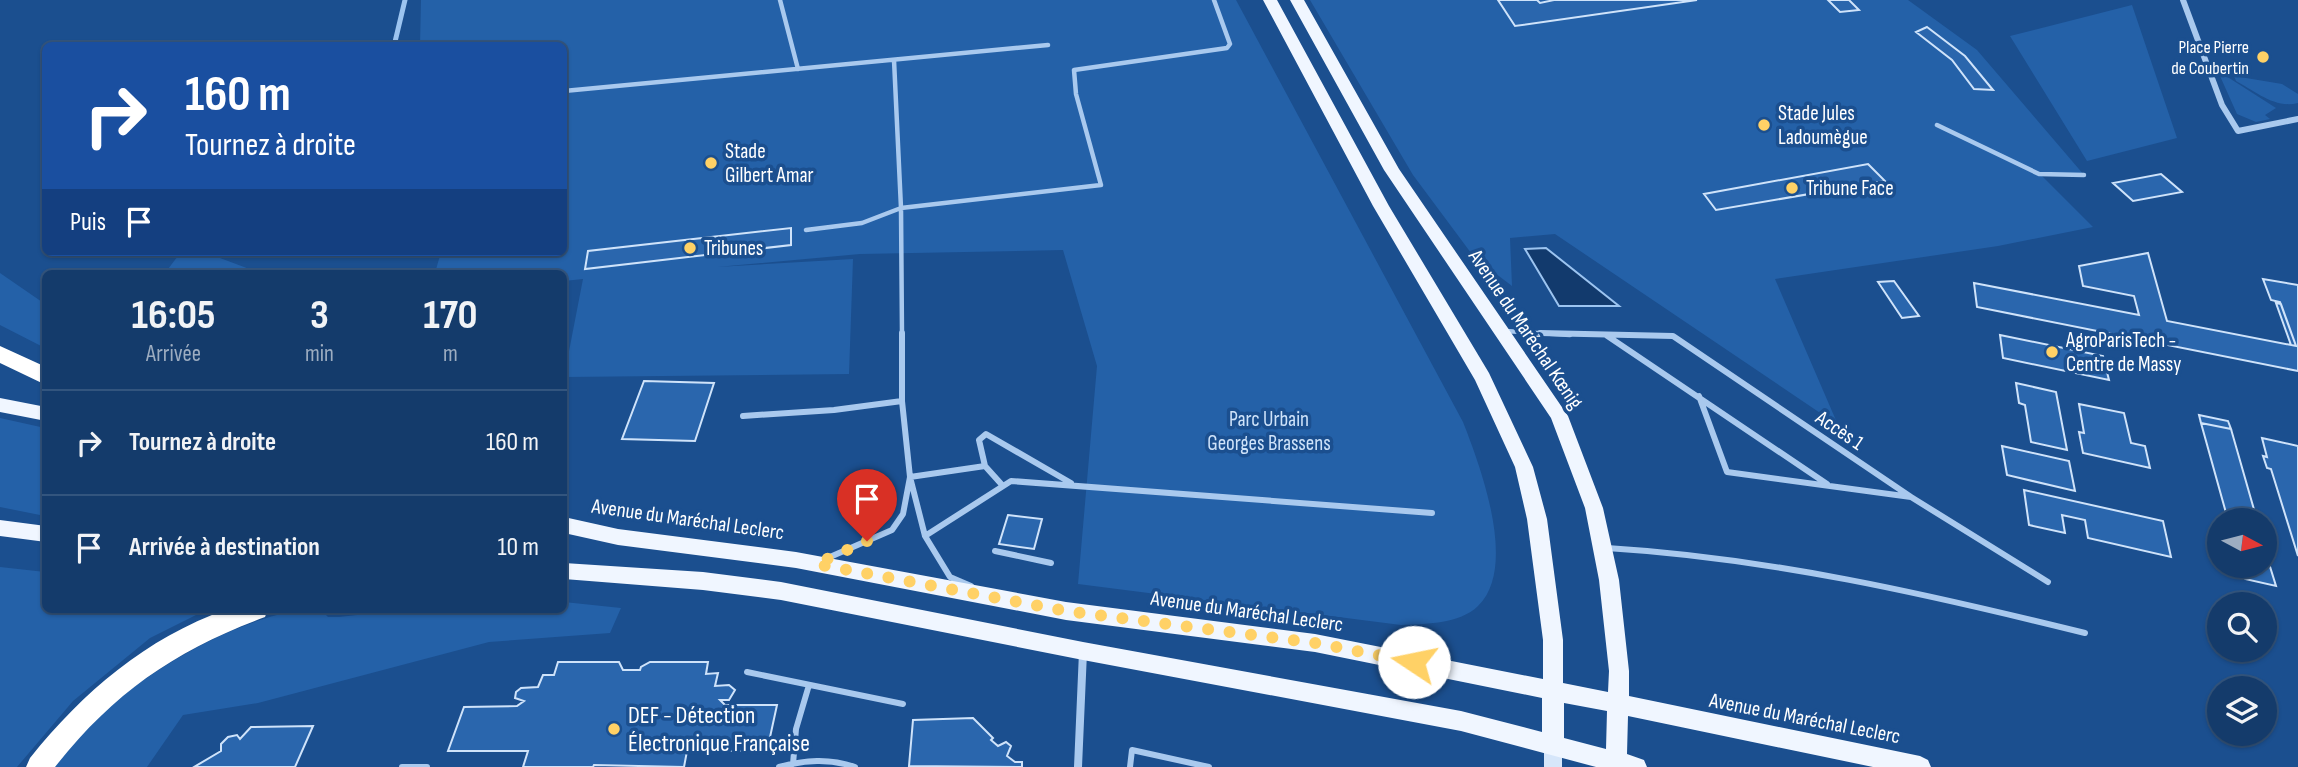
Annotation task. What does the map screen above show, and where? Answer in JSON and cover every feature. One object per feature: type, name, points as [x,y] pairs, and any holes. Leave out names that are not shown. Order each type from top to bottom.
[{"type":"highway","points":[[0,354],[42,375]]},
{"type":"highway","points":[[39,767],[61,738],[124,675],[178,641],[244,613]]},
{"type":"main road","points":[[1270,0],[1381,206],[1483,378],[1524,467],[1537,519],[1553,640],[1553,756]]},
{"type":"main road","name":"Avenue du Maréchal Kœnig","points":[[1297,0],[1392,170],[1447,256],[1559,416],[1594,508],[1609,580],[1619,671],[1618,704],[1623,765]]},
{"type":"main road","points":[[0,405],[42,413]]},
{"type":"main road","name":"Avenue du Maréchal Leclerc","points":[[567,526],[618,537],[816,564],[1066,611],[1315,643],[1920,767]]},
{"type":"main road","points":[[0,528],[42,533]]},
{"type":"main road","points":[[567,571],[691,580],[781,591],[1083,651],[1461,721],[1553,756],[1623,765]]},
{"type":"street","points":[[2183,0],[2222,105],[2238,131],[2298,119]]},
{"type":"street","points":[[1078,767],[1083,651]]},
{"type":"lane","points":[[780,0],[798,69]]},
{"type":"lane","points":[[806,230],[862,223],[901,208],[1101,185],[1076,94],[1074,70],[1227,48],[1230,44],[1214,0]]},
{"type":"lane","points":[[567,91],[1048,45]]},
{"type":"lane","points":[[894,60],[901,208],[902,401],[910,477],[925,536],[950,577],[1000,599]]},
{"type":"lane","points":[[1937,125],[2039,174],[2084,175]]},
{"type":"lane","name":"Accès 1","points":[[1502,331],[1673,336],[1911,497],[2048,582]]},
{"type":"lane","points":[[1606,335],[1830,486]]},
{"type":"lane","points":[[1699,396],[1727,472],[1911,497]]},
{"type":"lane","points":[[743,416],[834,410],[902,401]]},
{"type":"lane","points":[[1003,486],[985,466],[979,440],[986,434],[1073,485]]},
{"type":"lane","points":[[910,477],[985,466]]},
{"type":"lane","points":[[816,564],[892,530],[903,514],[910,477]]},
{"type":"lane","points":[[925,536],[1011,481],[1432,513]]},
{"type":"lane","points":[[1602,547],[1649,549],[1772,562],[1929,594],[2085,633]]},
{"type":"lane","points":[[995,551],[1051,563]]},
{"type":"lane","points":[[747,672],[903,704]]},
{"type":"lane","points":[[793,764],[796,729],[809,685]]},
{"type":"lane","points":[[1130,767],[1132,750],[1209,767]]},
{"type":"lane","points":[[779,767],[832,760],[855,767]]},
{"type":"lane","points":[[402,767],[427,767]]},
{"type":"green space","name":"Parc Urbain Georges Brassens","points":[[421,0],[1236,0],[1463,422],[1479,465],[1492,517],[1496,543],[1495,567],[1490,589],[1478,606],[1462,616],[1441,622],[1401,625],[1078,584],[1097,366],[1063,250],[860,254],[717,267],[853,259],[849,374],[567,377],[567,362],[583,279],[567,281],[567,270],[436,270],[440,256],[567,256],[567,42],[420,42]]},
{"type":"green space","points":[[1310,0],[1908,0],[1977,50],[2084,175],[2040,174],[2093,227],[1998,246],[1775,279],[1838,425],[1555,234],[1510,238],[1512,286],[1474,257],[1413,175]]},
{"type":"green space","points":[[2132,5],[2177,138],[2087,161],[2010,36]]},
{"type":"green space","points":[[2220,76],[2226,76],[2276,108],[2265,115],[2270,119],[2256,122],[2237,114]]},
{"type":"green space","points":[[2234,76],[2282,84],[2298,94],[2298,103],[2281,104],[2273,101],[2236,81]]},
{"type":"green space","points":[[178,256],[215,256],[252,270],[167,270]]},
{"type":"green space","points":[[0,273],[42,302],[42,346],[0,325]]},
{"type":"green space","points":[[0,418],[42,427],[42,515],[0,507]]},
{"type":"green space","points":[[0,567],[42,572],[42,613],[200,613],[150,638],[73,701],[17,767],[0,767]]},
{"type":"green space","points":[[567,602],[621,608],[610,633],[489,642],[258,703],[183,715],[147,767],[54,767],[92,721],[114,702],[168,664],[199,647],[261,620],[288,613],[324,613],[328,617],[375,613],[567,613]]},
{"type":"shaded area","points":[[1546,248],[1619,306],[1559,306],[1525,249]]},
{"type":"building","points":[[1498,0],[1537,0],[1540,3],[1554,0],[1697,0],[1515,26]]},
{"type":"building","points":[[1828,0],[1849,0],[1859,10],[1840,12]]},
{"type":"building","points":[[1927,27],[1965,56],[1993,90],[1974,89],[1952,60],[1916,32]]},
{"type":"building","name":"Tribune Face","points":[[1868,164],[1885,181],[1716,210],[1704,194]]},
{"type":"building","points":[[2161,174],[2182,192],[2133,201],[2113,183]]},
{"type":"building","name":"Tribunes","points":[[791,228],[791,245],[585,269],[588,251]]},
{"type":"building","points":[[2148,253],[2167,321],[2296,346],[2280,302],[2271,300],[2263,279],[2298,285],[2298,371],[1977,307],[1974,283],[2139,315],[2134,296],[2083,286],[2079,266]]},
{"type":"building","points":[[1894,281],[1919,316],[1902,318],[1878,282]]},
{"type":"building","points":[[2276,303],[2281,304],[2296,346],[2291,345]]},
{"type":"building","points":[[2000,335],[2103,356],[2109,380],[2003,358]]},
{"type":"building","points":[[644,381],[714,383],[695,441],[622,439]]},
{"type":"building","points":[[2016,383],[2056,392],[2067,450],[2031,442],[2025,405],[2019,403]]},
{"type":"building","points":[[2079,404],[2124,413],[2131,443],[2145,446],[2150,468],[2083,453],[2079,432],[2084,433]]},
{"type":"building","points":[[2199,415],[2228,421],[2231,429],[2201,423]]},
{"type":"building","points":[[2201,423],[2231,429],[2254,508],[2225,508]]},
{"type":"building","points":[[2262,438],[2298,446],[2298,556],[2271,469],[2267,468],[2263,456],[2267,457]]},
{"type":"building","points":[[2002,446],[2069,461],[2075,491],[2007,475]]},
{"type":"building","points":[[2024,490],[2163,521],[2171,557],[2088,538],[2085,520],[2062,515],[2065,533],[2029,525]]},
{"type":"building","points":[[1008,515],[1042,519],[1034,549],[999,544]]},
{"type":"building","points":[[2274,578],[2276,586],[2245,579]]},
{"type":"building","name":"DEF - Détection Électronique Française","points":[[558,662],[619,662],[623,670],[640,670],[650,662],[708,662],[706,674],[718,673],[715,686],[729,685],[735,690],[729,700],[720,700],[725,705],[777,705],[767,751],[687,751],[684,767],[523,767],[528,751],[448,751],[464,707],[517,706],[524,701],[515,698],[516,692],[521,688],[538,687],[543,675],[554,675]]},
{"type":"building","points":[[973,718],[998,746],[1006,742],[1011,746],[1007,756],[1015,762],[1022,762],[1022,767],[909,766],[913,720]]},
{"type":"building","points":[[313,726],[295,767],[194,767],[221,751],[221,744],[228,737],[237,735],[240,739],[251,727]]},
{"type":"waterway","points":[[395,42],[405,0]]},
{"type":"place","name":"Place Pierre de Coubertin","points":[[2263,57]]},
{"type":"place","name":"Stade Jules Ladoumègue","points":[[1764,125]]},
{"type":"place","name":"Stade Gilbert Amar","points":[[711,163]]},
{"type":"place","name":"Tribune Face","points":[[1792,188]]},
{"type":"place","name":"Tribunes","points":[[690,248]]},
{"type":"place","name":"AgroParisTech - Centre de Massy","points":[[2052,352]]},
{"type":"place","name":"DEF - Détection Électronique Française","points":[[614,729]]},
{"type":"route","points":[[867,541],[816,564],[1066,611],[1315,643],[1414,662]]}]
